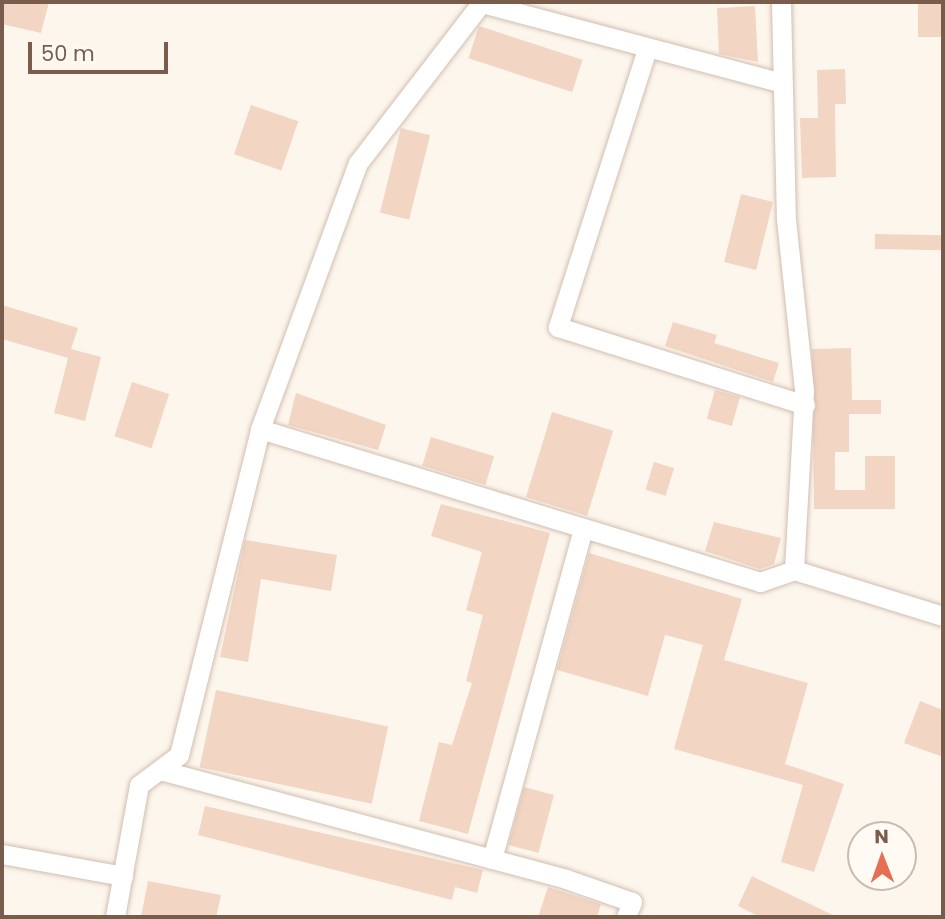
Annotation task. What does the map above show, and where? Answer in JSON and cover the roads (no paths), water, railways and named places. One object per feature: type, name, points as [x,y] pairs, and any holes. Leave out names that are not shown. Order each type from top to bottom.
[{"type":"street","points":[[115,917],[139,785],[179,755],[260,429],[358,163],[480,2],[647,49],[782,83]]},
{"type":"street","points":[[781,2],[786,219],[805,405],[794,570]]},
{"type":"street","points":[[647,49],[558,327],[805,405]]},
{"type":"street","points":[[260,429],[760,583],[794,570],[943,616]]},
{"type":"street","points":[[492,859],[583,528]]},
{"type":"street","points":[[159,770],[492,859],[632,902],[626,917]]},
{"type":"street","points":[[2,855],[122,876]]}]
